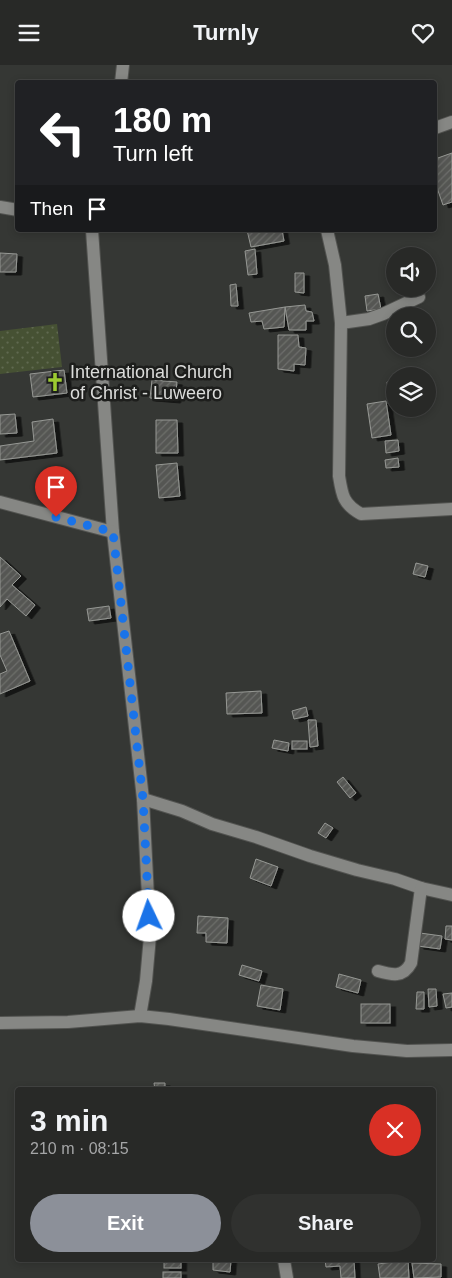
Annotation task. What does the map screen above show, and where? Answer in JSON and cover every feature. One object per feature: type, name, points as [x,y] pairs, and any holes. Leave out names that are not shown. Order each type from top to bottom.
[{"type":"street","points":[[121,80],[123,65]]},
{"type":"street","points":[[437,127],[452,122]]},
{"type":"street","points":[[0,207],[15,209]]},
{"type":"street","points":[[92,232],[113,532],[143,799],[150,936],[146,981],[140,1016]]},
{"type":"street","points":[[327,232],[335,265],[340,323],[339,477],[342,494],[346,503],[361,514],[452,509]]},
{"type":"street","points":[[340,323],[369,319],[419,297]]},
{"type":"street","points":[[0,502],[113,532]]},
{"type":"street","points":[[143,799],[310,856],[452,895]]},
{"type":"street","points":[[378,971],[395,975],[407,970],[411,963],[421,888]]},
{"type":"street","points":[[0,1023],[68,1022],[140,1016],[353,1046],[407,1051],[452,1050]]},
{"type":"street","points":[[284,1262],[287,1278]]},
{"type":"green space","points":[[57,324],[62,367],[0,374],[0,331]]},
{"type":"building","points":[[452,153],[452,202],[443,205],[437,188],[437,158]]},
{"type":"building","points":[[247,232],[282,232],[284,241],[251,247]]},
{"type":"building","points":[[255,249],[257,274],[248,275],[245,251]]},
{"type":"building","points":[[0,253],[17,254],[16,272],[0,272]]},
{"type":"building","points":[[295,273],[304,273],[304,293],[295,292]]},
{"type":"building","points":[[236,284],[238,306],[231,306],[230,285]]},
{"type":"building","points":[[378,294],[381,309],[367,311],[365,296]]},
{"type":"building","points":[[305,305],[306,311],[312,312],[314,321],[306,321],[306,330],[289,330],[285,307]]},
{"type":"building","points":[[285,307],[284,327],[264,329],[262,321],[251,322],[249,313]]},
{"type":"building","points":[[278,335],[298,335],[299,347],[306,348],[305,365],[294,364],[294,371],[278,369]]},
{"type":"building","points":[[64,370],[67,393],[33,397],[30,374]]},
{"type":"building","points":[[152,380],[177,382],[175,400],[150,398]]},
{"type":"building","points":[[386,401],[386,417],[388,417],[391,435],[372,438],[367,404]]},
{"type":"building","points":[[15,414],[17,433],[0,434],[0,415]]},
{"type":"building","points":[[53,419],[57,453],[0,460],[0,446],[34,441],[32,422]]},
{"type":"building","points":[[156,420],[177,420],[178,453],[156,453]]},
{"type":"building","points":[[398,440],[399,451],[386,453],[385,441]]},
{"type":"building","points":[[398,458],[399,467],[386,468],[385,460]]},
{"type":"building","points":[[177,463],[180,496],[159,498],[156,465]]},
{"type":"building","points":[[0,557],[21,576],[12,585],[35,605],[26,616],[7,599],[0,607]]},
{"type":"building","points":[[416,563],[428,566],[425,577],[413,574]]},
{"type":"building","points":[[109,606],[111,618],[89,621],[87,609]]},
{"type":"building","points":[[9,631],[30,681],[0,694],[0,674],[7,671],[0,655],[0,634]]},
{"type":"building","points":[[261,691],[262,713],[227,714],[226,693]]},
{"type":"building","points":[[306,707],[308,716],[294,719],[292,711]]},
{"type":"building","points":[[308,720],[316,720],[318,746],[310,747]]},
{"type":"building","points":[[274,740],[289,743],[288,751],[272,748]]},
{"type":"building","points":[[292,741],[307,741],[307,749],[292,749]]},
{"type":"building","points":[[343,777],[356,793],[350,798],[337,782]]},
{"type":"building","points":[[325,823],[333,828],[326,838],[318,833]]},
{"type":"building","points":[[256,859],[278,867],[271,886],[250,878]]},
{"type":"building","points":[[198,916],[228,918],[227,943],[206,942],[206,933],[197,933]]},
{"type":"building","points":[[446,926],[452,926],[452,940],[445,939]]},
{"type":"building","points":[[420,933],[442,936],[440,949],[418,946]]},
{"type":"building","points":[[242,965],[262,971],[259,981],[239,975]]},
{"type":"building","points":[[339,974],[361,980],[358,993],[336,987]]},
{"type":"building","points":[[261,985],[283,989],[280,1010],[257,1006]]},
{"type":"building","points":[[428,989],[436,989],[437,1006],[429,1007]]},
{"type":"building","points":[[417,992],[424,992],[424,1009],[416,1009]]},
{"type":"building","points":[[452,993],[452,1007],[446,1008],[443,994]]},
{"type":"building","points":[[361,1004],[390,1004],[390,1023],[361,1023]]},
{"type":"building","points":[[154,1083],[165,1083],[165,1087],[155,1087]]},
{"type":"building","points":[[164,1262],[181,1262],[181,1268],[164,1268]]},
{"type":"building","points":[[213,1262],[231,1262],[230,1272],[213,1270]]},
{"type":"building","points":[[325,1262],[354,1262],[355,1278],[341,1278],[340,1266],[326,1267]]},
{"type":"building","points":[[408,1262],[409,1278],[380,1278],[378,1264]]},
{"type":"building","points":[[412,1263],[441,1264],[441,1277],[414,1278]]},
{"type":"building","points":[[163,1272],[181,1272],[181,1278],[163,1278]]},
{"type":"place","name":"International Church of Christ - Luweero","points":[[55,382]]},
{"type":"route","points":[[56,517],[113,532],[143,799],[149,916]]}]
